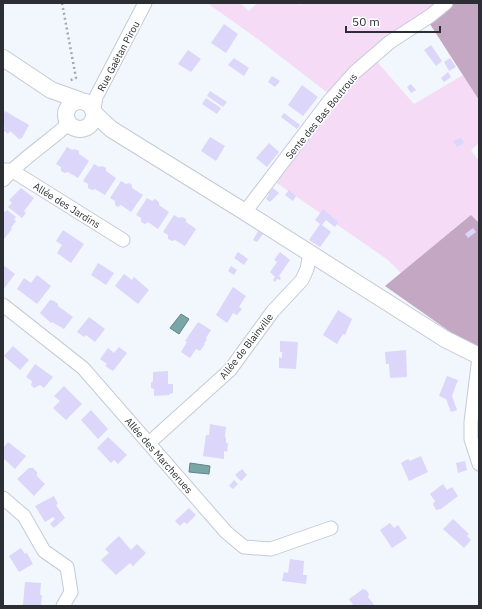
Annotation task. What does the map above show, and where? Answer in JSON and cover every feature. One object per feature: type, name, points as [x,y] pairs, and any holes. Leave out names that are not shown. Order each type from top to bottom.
[{"type":"street","name":"Rue Gaëtan Pirou","points":[[87,106],[86,96],[98,80],[139,3]]},
{"type":"street","name":"Rue Gaëtan Pirou","points":[[87,106],[96,97],[145,3]]},
{"type":"street","name":"Sente des Bas Boutrous","points":[[245,212],[330,100],[355,72],[390,42],[430,16],[446,3]]},
{"type":"street","points":[[3,58],[52,90],[87,106],[105,124],[116,132],[445,339],[479,357],[471,422],[471,439],[479,464]]},
{"type":"street","points":[[52,90],[72,122],[85,128],[92,123],[87,106]]},
{"type":"street","points":[[72,122],[68,107],[71,104],[87,106]]},
{"type":"street","points":[[72,122],[116,132]]},
{"type":"street","points":[[6,173],[72,122]]},
{"type":"street","name":"Allée des Jardins","points":[[6,173],[123,240]]},
{"type":"street","name":"Allée de Blainville","points":[[149,443],[221,380],[230,370],[273,311],[302,280],[307,269],[310,254]]},
{"type":"street","name":"Allée des Marcherues","points":[[3,305],[83,368],[226,532],[244,547],[271,550],[331,528]]},
{"type":"street","points":[[3,498],[24,516],[44,551],[67,568],[71,592],[63,606]]},
{"type":"path","points":[[62,3],[76,78]]},
{"type":"shaded area","points":[[207,3],[240,3],[249,11],[257,3],[298,3],[300,5],[303,3],[446,3],[373,57],[414,104],[463,75],[479,100],[479,143],[471,150],[479,161],[479,223],[471,216],[401,273],[388,260],[271,179],[333,97],[259,40]]},
{"type":"shaded area","points":[[446,3],[479,3],[479,100],[426,18]]},
{"type":"shaded area","points":[[471,215],[479,223],[479,350],[476,350],[385,286]]},
{"type":"shaded area","points":[[181,314],[189,319],[179,334],[170,328]]},
{"type":"shaded area","points":[[190,463],[210,466],[209,474],[189,472]]},
{"type":"building","points":[[224,24],[238,34],[226,53],[211,43]]},
{"type":"building","points":[[431,45],[442,61],[436,66],[424,50]]},
{"type":"building","points":[[188,50],[201,59],[191,72],[178,64]]},
{"type":"building","points":[[234,58],[249,68],[244,76],[228,65]]},
{"type":"building","points":[[450,58],[456,67],[449,71],[444,62]]},
{"type":"building","points":[[448,72],[451,77],[444,82],[441,78]]},
{"type":"building","points":[[272,76],[280,81],[275,87],[268,82]]},
{"type":"building","points":[[411,84],[416,90],[411,93],[407,87]]},
{"type":"building","points":[[302,85],[318,97],[303,116],[288,105]]},
{"type":"building","points":[[210,91],[227,102],[223,107],[207,96]]},
{"type":"building","points":[[206,98],[221,108],[217,114],[202,104]]},
{"type":"building","points":[[5,111],[29,125],[22,138],[19,139],[10,131],[8,134],[3,130],[5,128],[3,126],[3,115]]},
{"type":"building","points":[[284,113],[300,125],[297,129],[281,117]]},
{"type":"building","points":[[210,137],[225,146],[216,161],[201,151]]},
{"type":"building","points":[[461,138],[464,143],[457,147],[453,141]]},
{"type":"building","points":[[269,143],[279,152],[267,167],[256,158]]},
{"type":"building","points":[[67,147],[72,150],[75,149],[79,151],[79,154],[89,161],[78,178],[68,172],[65,173],[61,171],[61,167],[56,164]]},
{"type":"building","points":[[94,164],[99,167],[102,166],[106,168],[106,171],[116,178],[105,195],[95,189],[92,190],[88,188],[88,184],[83,181]]},
{"type":"building","points":[[121,181],[126,184],[129,183],[132,185],[132,188],[143,195],[131,212],[121,205],[118,207],[115,205],[115,201],[110,198]]},
{"type":"building","points":[[21,188],[34,198],[24,211],[26,213],[22,218],[8,207],[12,203],[9,200]]},
{"type":"building","points":[[273,188],[279,193],[270,202],[266,199],[269,194],[268,193]]},
{"type":"building","points":[[289,190],[296,196],[293,201],[285,195]]},
{"type":"building","points":[[147,198],[152,201],[155,199],[159,202],[159,205],[169,212],[158,229],[148,222],[145,224],[141,222],[141,218],[136,215]]},
{"type":"building","points":[[323,209],[338,222],[335,227],[326,220],[322,225],[331,232],[320,247],[309,240],[320,224],[315,220]]},
{"type":"building","points":[[3,210],[5,212],[7,210],[16,217],[14,219],[16,221],[11,228],[12,229],[3,240]]},
{"type":"building","points":[[174,215],[179,218],[182,217],[186,219],[186,222],[196,229],[185,246],[175,240],[172,241],[168,239],[168,235],[163,232]]},
{"type":"building","points":[[473,228],[476,232],[468,238],[465,234]]},
{"type":"building","points":[[63,230],[84,244],[71,263],[57,253],[62,245],[56,241]]},
{"type":"building","points":[[258,231],[263,234],[257,242],[253,240]]},
{"type":"building","points":[[238,252],[248,259],[244,265],[234,258]]},
{"type":"building","points":[[280,252],[290,260],[279,276],[281,278],[280,280],[277,279],[275,282],[273,280],[275,277],[270,272],[277,262],[274,260]]},
{"type":"building","points":[[98,263],[114,273],[106,285],[91,275]]},
{"type":"building","points":[[3,265],[15,274],[3,290]]},
{"type":"building","points":[[231,266],[237,270],[234,275],[228,271]]},
{"type":"building","points":[[124,274],[132,280],[134,277],[149,290],[138,304],[115,286]]},
{"type":"building","points":[[37,275],[51,286],[37,304],[17,289],[24,278],[31,283]]},
{"type":"building","points":[[233,287],[246,296],[239,307],[242,309],[237,315],[233,313],[227,323],[216,315]]},
{"type":"building","points":[[50,300],[54,301],[58,304],[58,306],[73,317],[64,329],[52,322],[51,323],[40,313]]},
{"type":"building","points":[[338,310],[352,319],[345,335],[343,334],[337,344],[323,335]]},
{"type":"building","points":[[89,317],[105,329],[95,342],[86,335],[84,337],[77,332]]},
{"type":"building","points":[[198,322],[211,330],[200,351],[196,349],[190,358],[181,352],[187,342],[185,341]]},
{"type":"building","points":[[280,341],[298,342],[296,369],[279,368],[279,357],[282,358],[282,352],[280,352]]},
{"type":"building","points":[[13,346],[29,360],[20,370],[4,356]]},
{"type":"building","points":[[119,347],[127,353],[113,371],[105,366],[107,364],[100,359],[108,348],[114,353]]},
{"type":"building","points":[[406,350],[407,377],[390,378],[389,364],[386,364],[385,352]]},
{"type":"building","points":[[35,364],[53,377],[44,388],[40,385],[34,388],[31,385],[32,381],[26,377]]},
{"type":"building","points":[[168,371],[168,384],[173,384],[173,393],[169,394],[170,395],[154,396],[154,389],[151,388],[153,372]]},
{"type":"building","points":[[447,376],[458,380],[452,396],[457,410],[451,412],[446,399],[439,396]]},
{"type":"building","points":[[64,386],[82,404],[66,420],[53,408],[60,401],[54,396]]},
{"type":"building","points":[[91,410],[108,429],[98,439],[81,420]]},
{"type":"building","points":[[210,424],[226,427],[225,437],[226,443],[228,443],[227,452],[224,451],[224,459],[203,456],[206,435],[209,435]]},
{"type":"building","points":[[108,437],[127,455],[118,464],[114,460],[111,463],[97,448]]},
{"type":"building","points":[[8,442],[26,456],[15,469],[3,458],[3,448]]},
{"type":"building","points":[[421,456],[428,472],[409,481],[401,463],[408,459],[410,461]]},
{"type":"building","points":[[465,461],[467,470],[458,473],[456,463]]},
{"type":"building","points":[[29,468],[33,468],[37,472],[37,476],[45,484],[34,496],[17,479]]},
{"type":"building","points":[[242,469],[247,475],[241,481],[235,475]]},
{"type":"building","points":[[234,480],[238,484],[233,489],[229,486]]},
{"type":"building","points":[[443,484],[447,490],[452,487],[458,496],[441,509],[436,510],[433,504],[435,501],[430,494]]},
{"type":"building","points":[[54,496],[58,504],[56,505],[65,518],[54,528],[50,524],[55,519],[53,517],[45,522],[35,506]]},
{"type":"building","points":[[189,508],[196,515],[187,524],[184,522],[180,526],[175,521]]},
{"type":"building","points":[[453,519],[469,534],[467,536],[471,540],[464,548],[443,529]]},
{"type":"building","points":[[390,523],[394,528],[398,525],[407,538],[392,548],[380,530]]},
{"type":"building","points":[[119,536],[131,550],[137,544],[146,553],[133,566],[130,563],[116,575],[101,560],[109,553],[105,549]]},
{"type":"building","points":[[21,548],[25,554],[27,553],[33,564],[19,572],[9,556]]},
{"type":"building","points":[[290,559],[304,561],[303,575],[307,575],[306,584],[282,581],[284,572],[288,573]]},
{"type":"building","points":[[25,582],[41,583],[41,606],[23,605]]},
{"type":"building","points":[[363,589],[369,594],[368,597],[375,606],[354,606],[349,599]]}]
